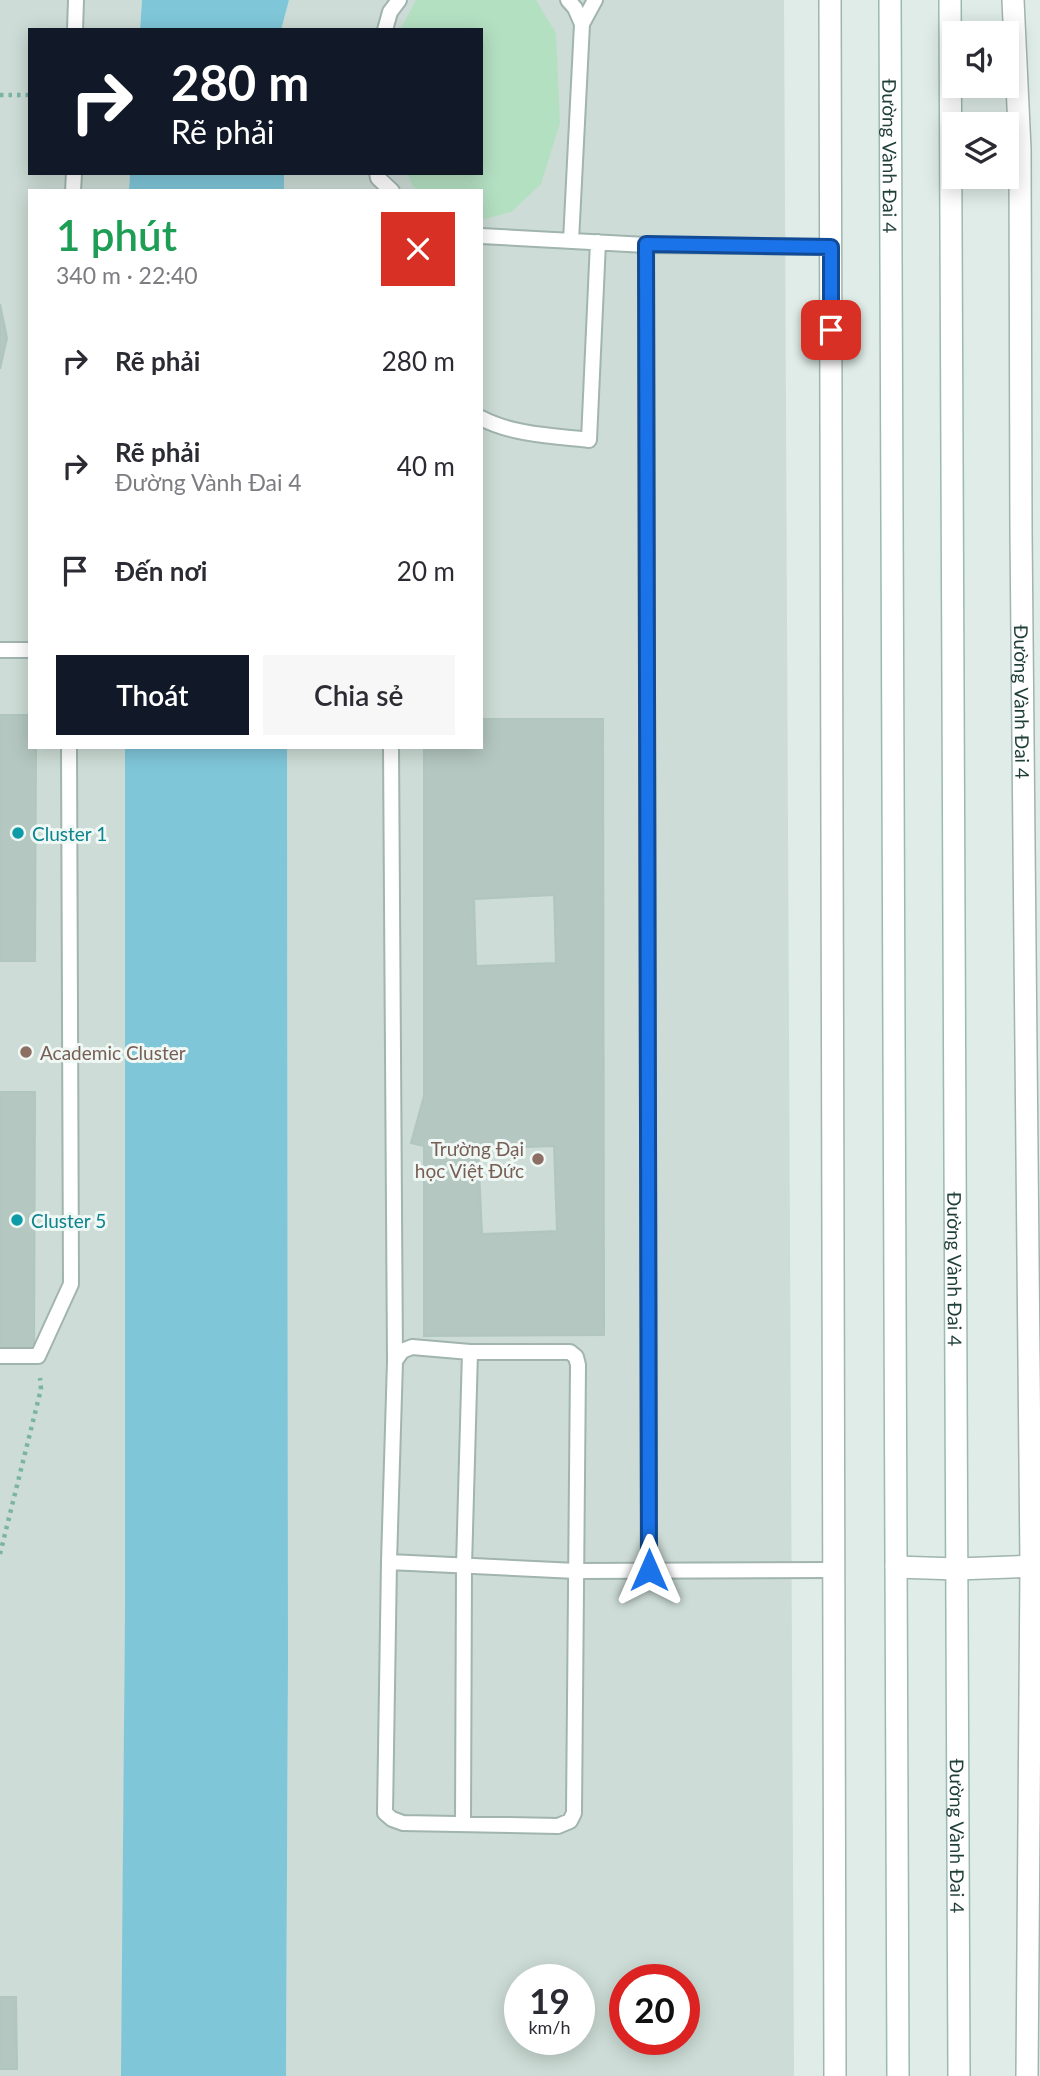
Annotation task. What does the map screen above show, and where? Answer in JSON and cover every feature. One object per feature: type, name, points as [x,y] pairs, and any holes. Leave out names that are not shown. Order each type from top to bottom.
[{"type":"street","points":[[830,0],[835,2076]]},
{"type":"street","name":"Đường Vành Đai 4","points":[[890,0],[898,2076]]},
{"type":"street","name":"Đường Vành Đai 4","points":[[950,0],[959,2076]]},
{"type":"street","name":"Đường Vành Đai 4","points":[[1013,0],[1020,163],[1021,532],[1035,1567],[1027,2076]]},
{"type":"street","points":[[896,1567],[1035,1567]]},
{"type":"lane","points":[[75,28],[76,0]]},
{"type":"lane","points":[[386,28],[390,12],[399,0]]},
{"type":"lane","points":[[568,0],[582,24]]},
{"type":"lane","points":[[570,240],[582,24],[595,0]]},
{"type":"lane","points":[[483,236],[646,244],[831,247]]},
{"type":"lane","points":[[483,419],[492,424],[540,435],[589,440],[598,242]]},
{"type":"lane","points":[[646,244],[649,1570]]},
{"type":"lane","points":[[0,650],[28,650]]},
{"type":"lane","points":[[0,1356],[38,1356],[71,1283],[69,749]]},
{"type":"lane","points":[[391,749],[395,1361],[385,1813],[403,1823],[558,1826],[570,1821],[574,1813],[576,1357],[570,1352],[470,1352],[412,1347],[402,1351],[395,1361]]},
{"type":"lane","points":[[463,1824],[464,1566],[470,1352]]},
{"type":"lane","points":[[389,1562],[576,1571],[834,1570]]},
{"type":"path","points":[[0,95],[28,95]]},
{"type":"path","points":[[0,1554],[41,1389],[38,1356]]},
{"type":"shaded area","points":[[0,0],[142,0],[140,28],[28,28],[28,175],[130,175],[129,189],[28,189],[28,749],[125,749],[122,2076],[0,2076]]},
{"type":"shaded area","name":"Trường Đại học Việt Đức","points":[[289,0],[784,0],[794,2076],[286,2076],[287,749],[483,749],[483,189],[284,189],[284,175],[483,175],[483,28],[282,28]]},
{"type":"green space","points":[[416,0],[536,0],[556,33],[560,123],[541,184],[511,212],[483,219],[483,189],[417,189],[412,185],[408,175],[483,175],[483,28],[401,28]]},
{"type":"water","points":[[142,0],[289,0],[282,28],[140,28]]},
{"type":"water","points":[[130,175],[284,175],[284,189],[129,189]]},
{"type":"water","points":[[125,749],[287,749],[286,2076],[121,2076],[125,1608]]},
{"type":"building","points":[[0,304],[7,338],[0,369]]},
{"type":"building","name":"Cluster 1","points":[[0,715],[28,715],[28,749],[36,749],[35,961],[0,961]]},
{"type":"building","points":[[483,719],[603,719],[604,1335],[424,1336],[424,1146],[411,1143],[424,1096],[424,749],[483,749]],"holes":[[[554,895],[556,963],[476,966],[474,899]],[[554,1146],[557,1231],[482,1234],[478,1149]]]},
{"type":"building","name":"Cluster 5","points":[[0,1092],[35,1092],[34,1348],[0,1348]]},
{"type":"building","points":[[0,1997],[16,1997],[17,2069],[0,2069]]},
{"type":"place","name":"Cluster 1","points":[[18,833]]},
{"type":"place","name":"Academic Cluster","points":[[26,1052]]},
{"type":"place","name":"Trường Đại học Việt Đức","points":[[538,1159]]},
{"type":"place","name":"Cluster 5","points":[[17,1220]]},
{"type":"route","points":[[649,1570],[646,244],[831,247],[831,330]]}]
